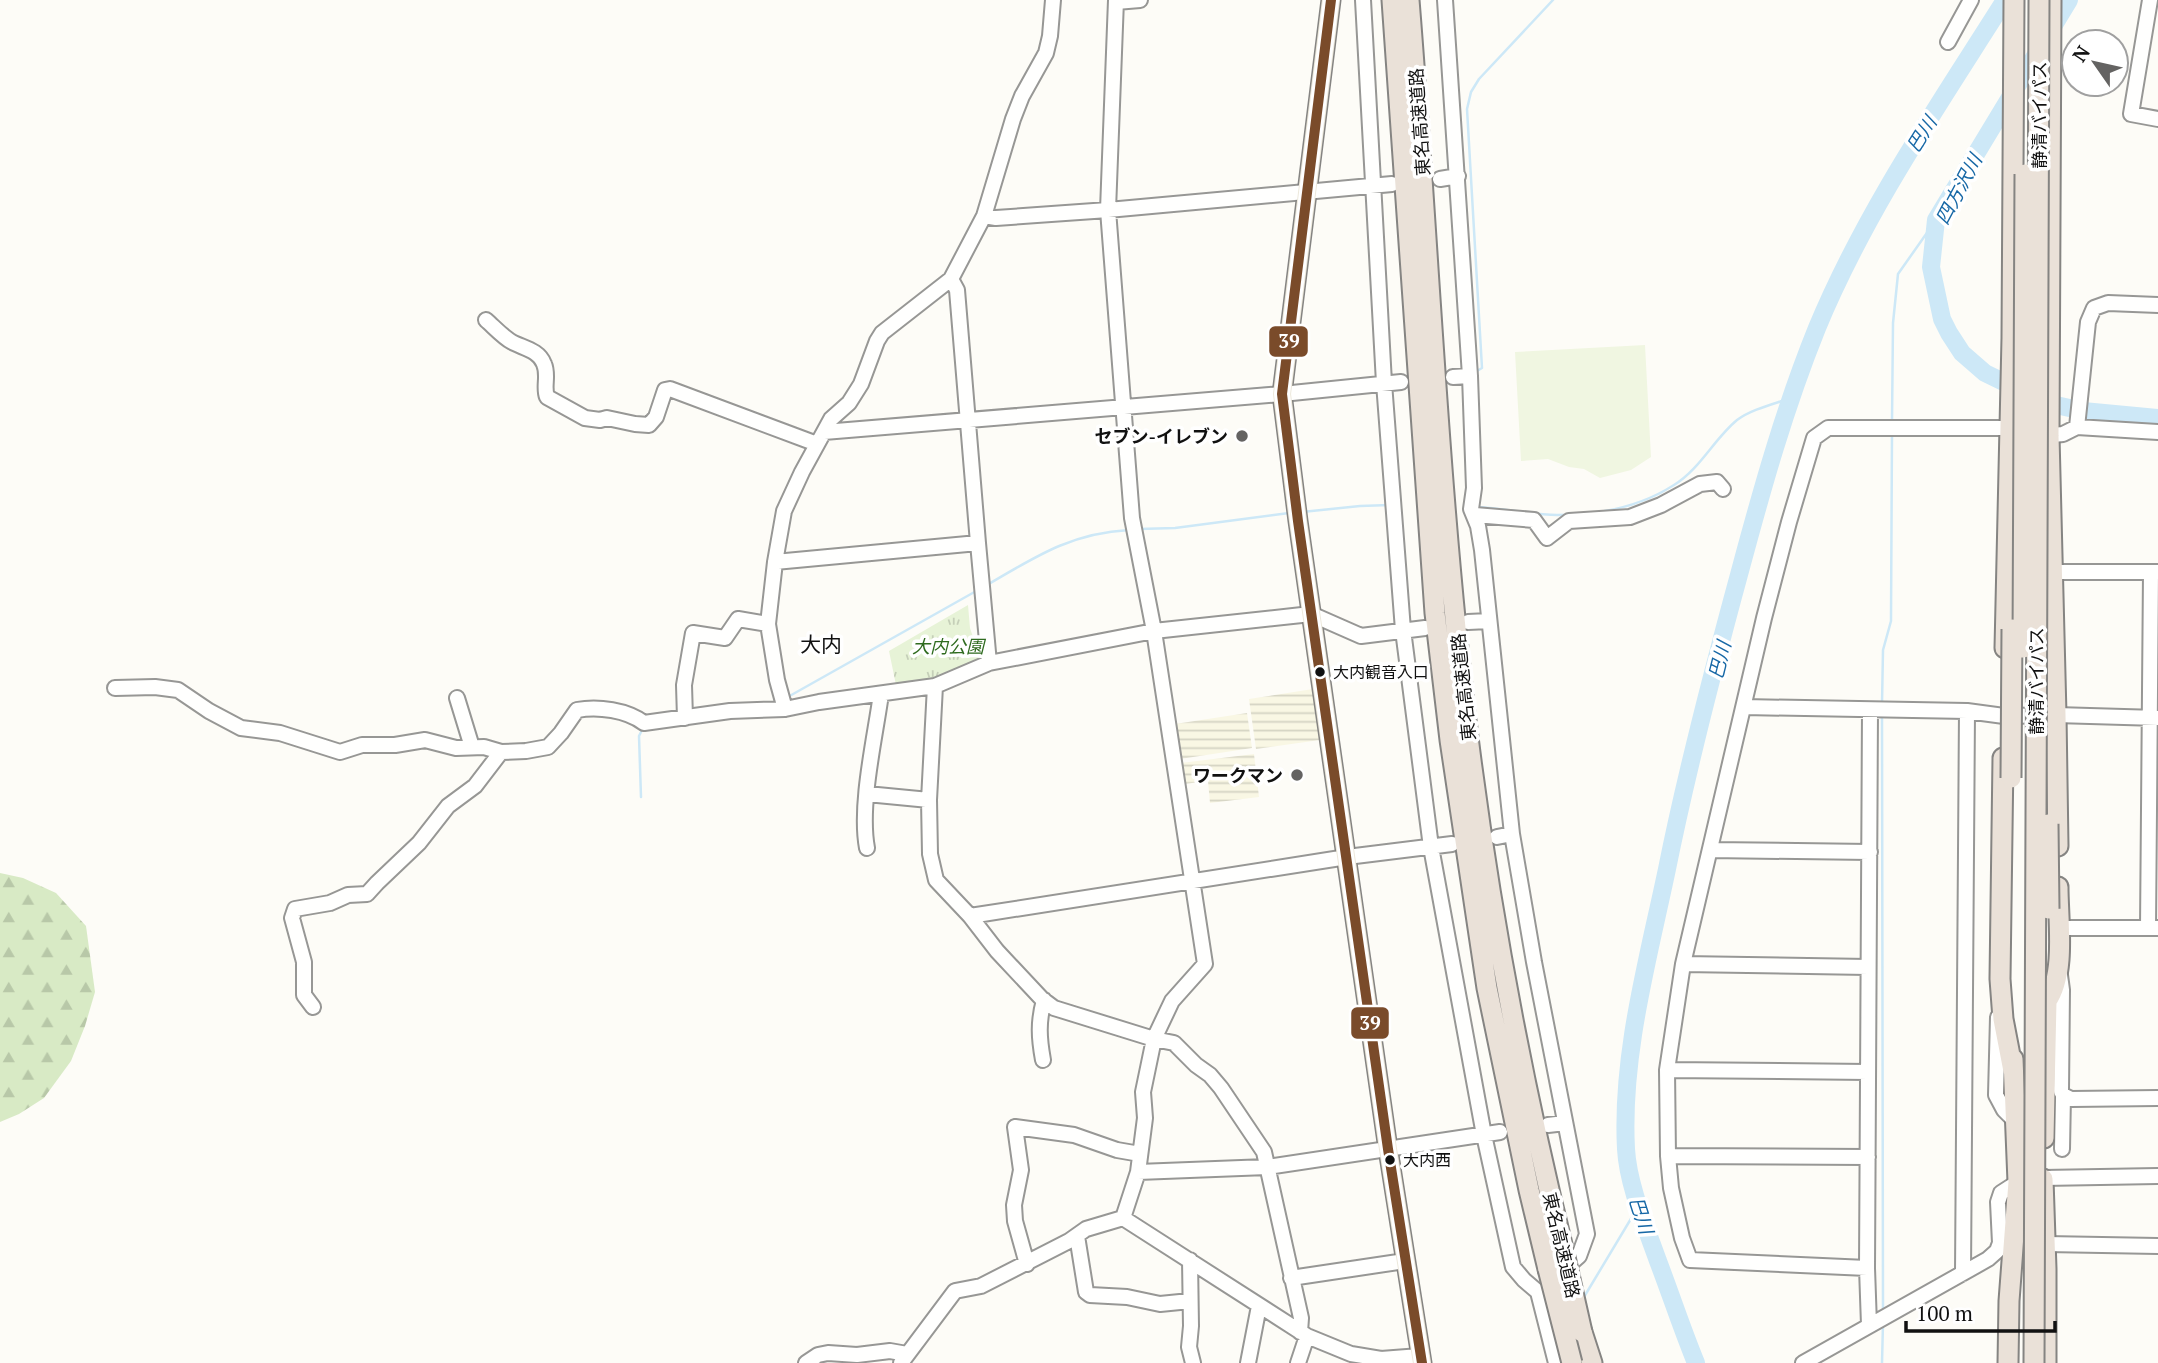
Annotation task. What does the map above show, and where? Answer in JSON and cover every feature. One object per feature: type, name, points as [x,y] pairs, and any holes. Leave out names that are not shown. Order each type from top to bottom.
[{"type":"highway","name":"東名高速道路","points":[[1392,0],[1434,601],[1450,740],[1487,988],[1529,1190],[1572,1363]]},
{"type":"highway","name":"東名高速道路","points":[[1409,0],[1444,486],[1468,738],[1489,887],[1525,1084],[1592,1363]]},
{"type":"highway","points":[[2008,1363],[2009,1301],[2018,1182],[2009,923],[2010,673],[2016,514],[2014,0]]},
{"type":"highway","name":"静清バイパス","points":[[2020,1363],[2015,435],[2026,0]]},
{"type":"highway","name":"静清バイパス","points":[[2034,1363],[2043,432],[2039,0]]},
{"type":"highway","points":[[2046,1363],[2043,1178],[2049,909],[2046,496],[2043,432],[2050,0]]},
{"type":"highway","points":[[2043,432],[2052,572],[2058,928],[2058,967],[2053,993],[2047,1002]]},
{"type":"highway","points":[[2013,1071],[2001,991],[2004,716],[2015,435]]},
{"type":"highway","points":[[2046,1269],[2054,1363]]},
{"type":"main road","points":[[1331,0],[1282,394],[1311,614],[1421,1360]]},
{"type":"street","points":[[785,709],[777,680],[768,624],[784,511],[831,419],[849,403],[861,384],[882,333],[951,279],[984,216],[1013,119],[1046,52],[1053,0]]},
{"type":"street","points":[[1123,1218],[1138,1172],[1145,1118],[1143,1092],[1154,1039],[1172,1001],[1205,964],[1154,631],[1132,518],[1108,210],[1116,1],[1140,0]]},
{"type":"street","points":[[1363,0],[1384,383],[1403,630],[1431,847],[1484,1135],[1513,1267],[1541,1299],[1556,1363]]},
{"type":"street","points":[[1445,0],[1470,376],[1473,507],[1482,550],[1489,621],[1504,835],[1534,962],[1587,1234],[1585,1245],[1574,1263],[1533,1287]]},
{"type":"street","points":[[1948,41],[1971,0]]},
{"type":"street","points":[[2150,0],[2131,114],[2158,119]]},
{"type":"street","points":[[1440,179],[1458,176]]},
{"type":"street","points":[[984,216],[996,218],[1108,210],[1392,184]]},
{"type":"street","points":[[951,279],[957,290],[989,663]]},
{"type":"street","points":[[2078,423],[2088,322],[2094,308],[2108,303],[2158,305]]},
{"type":"street","points":[[486,320],[511,342],[527,347],[542,359],[547,397],[585,418],[607,418],[635,425],[649,425],[656,417],[665,390],[670,389],[821,438],[967,421],[1401,382]]},
{"type":"street","points":[[1453,377],[1470,376]]},
{"type":"street","points":[[1867,1268],[1690,1260],[1682,1238],[1671,1188],[1668,1156],[1667,1070],[1683,964],[1764,618],[1814,438],[1828,428],[2015,435],[2043,432],[2063,435],[2078,423],[2158,432]]},
{"type":"street","points":[[1473,507],[1534,520],[1547,538],[1569,521],[1630,517],[1661,505],[1700,484],[1717,482],[1723,489]]},
{"type":"street","points":[[775,562],[978,543]]},
{"type":"street","points":[[2052,572],[2154,573],[2153,928],[2058,928]]},
{"type":"street","points":[[115,688],[155,687],[178,690],[241,728],[279,733],[340,752],[362,745],[395,745],[425,740],[456,748],[484,747],[501,752],[526,751],[548,747],[577,710],[587,708],[607,709],[636,717],[644,723],[730,710],[785,709],[935,685],[989,663],[1154,631],[1311,614],[1361,635],[1425,628]]},
{"type":"street","points":[[685,718],[684,685],[693,633],[725,638],[738,619],[768,624]]},
{"type":"street","points":[[1468,622],[1489,621]]},
{"type":"street","points":[[935,685],[929,800],[930,854],[936,880],[970,916],[997,951],[1044,1000],[1065,1012],[1174,1043],[1221,1088],[1264,1152],[1301,1318],[1303,1334],[1298,1363]]},
{"type":"street","points":[[867,848],[864,833],[867,794],[881,694]]},
{"type":"street","points":[[457,698],[472,747]]},
{"type":"street","points":[[1744,707],[2154,718]]},
{"type":"street","points":[[1869,1325],[1870,711]]},
{"type":"street","points":[[1963,1273],[1967,711]]},
{"type":"street","points":[[313,1007],[304,995],[304,962],[292,918],[295,909],[330,903],[348,895],[367,894],[419,843],[448,806],[475,786],[501,752]]},
{"type":"street","points":[[867,794],[929,800]]},
{"type":"street","points":[[970,916],[1347,857],[1452,844]]},
{"type":"street","points":[[1710,850],[1870,852]]},
{"type":"street","points":[[1683,964],[1868,967]]},
{"type":"street","points":[[2058,967],[2062,990],[2062,1149]]},
{"type":"street","points":[[2001,991],[1997,1027],[1996,1095],[2004,1110],[2015,1121]]},
{"type":"street","points":[[1043,1060],[1038,1035],[1044,1000]]},
{"type":"street","points":[[1667,1070],[1868,1072]]},
{"type":"street","points":[[2063,1095],[2071,1098],[2158,1098]]},
{"type":"street","points":[[1548,1125],[1565,1123]]},
{"type":"street","points":[[1027,1264],[1015,1221],[1014,1205],[1021,1170],[1015,1127],[1073,1135],[1117,1150],[1140,1154]]},
{"type":"street","points":[[1138,1172],[1267,1167],[1500,1132]]},
{"type":"street","points":[[1668,1156],[1868,1157]]},
{"type":"street","points":[[1802,1363],[1988,1259],[1997,1251],[2000,1243],[1998,1202],[2001,1194],[2018,1182],[2043,1178],[2158,1177]]},
{"type":"street","points":[[806,1363],[818,1355],[828,1353],[857,1354],[890,1350],[904,1359],[956,1291],[981,1286],[1027,1264],[1086,1229],[1123,1218],[1303,1334],[1351,1354],[1381,1359],[1421,1360]]},
{"type":"street","points":[[1077,1236],[1086,1292],[1090,1295],[1128,1297],[1160,1304],[1190,1301]]},
{"type":"street","points":[[2046,1244],[2158,1246]]},
{"type":"street","points":[[1189,1260],[1189,1347],[1193,1363]]},
{"type":"street","points":[[1291,1278],[1405,1261]]},
{"type":"street","points":[[1248,1363],[1259,1306]]},
{"type":"shaded area","points":[[1313,689],[1320,740],[1256,749],[1249,699]]},
{"type":"shaded area","points":[[1247,713],[1252,748],[1180,759],[1175,724]]},
{"type":"shaded area","points":[[1254,754],[1259,797],[1210,803],[1208,781],[1184,784],[1181,763]]},
{"type":"green space","points":[[1645,345],[1651,457],[1631,470],[1600,478],[1584,469],[1548,459],[1521,461],[1515,352]]},
{"type":"green space","name":"大内公園","points":[[968,605],[970,628],[981,661],[935,681],[896,685],[889,651]]},
{"type":"green space","points":[[0,873],[23,878],[56,893],[86,926],[95,992],[71,1061],[44,1098],[0,1122]]},
{"type":"waterway","points":[[1477,371],[1482,368],[1467,109],[1471,92],[1479,79],[1553,0]]},
{"type":"waterway","name":"巴川","points":[[1696,1363],[1638,1206],[1626,1149],[1632,1043],[1644,973],[1683,794],[1720,645],[1766,479],[1784,418],[1817,328],[1880,201],[2005,0]]},
{"type":"waterway","name":"四方沢川","points":[[2069,0],[1936,220],[1931,267],[1942,319],[1962,353],[1985,373],[2047,403],[2083,411],[2158,418]]},
{"type":"waterway","points":[[1892,421],[1893,323],[1898,274],[1936,220]]},
{"type":"waterway","points":[[1289,386],[1314,384]]},
{"type":"waterway","points":[[1177,396],[1275,387]]},
{"type":"waterway","points":[[1477,507],[1557,515],[1603,511],[1633,504],[1661,493],[1683,478],[1737,420],[1791,398]]},
{"type":"waterway","points":[[1882,704],[1883,650],[1891,621],[1892,432]]},
{"type":"waterway","points":[[1302,512],[1390,505]]},
{"type":"waterway","points":[[1139,529],[1175,528],[1289,513]]},
{"type":"waterway","points":[[987,585],[1071,541],[1129,530]]},
{"type":"waterway","points":[[786,698],[978,590]]},
{"type":"waterway","points":[[1882,714],[1883,1313]]},
{"type":"waterway","points":[[641,797],[639,736],[643,728]]},
{"type":"waterway","points":[[1584,1297],[1638,1207]]},
{"type":"waterway","points":[[1882,1363],[1883,1323]]},
{"type":"transit line","name":"39","points":[[1331,0],[1282,394],[1388,1149],[1422,1363]]},
{"type":"place","name":"セブン-イレブン","points":[[1242,436]]},
{"type":"place","name":"大内観音入口","points":[[1320,672]]},
{"type":"place","name":"ワークマン","points":[[1297,775]]},
{"type":"place","name":"大内西","points":[[1390,1160]]},
{"type":"district","name":"大内","points":[[821,644]]}]
